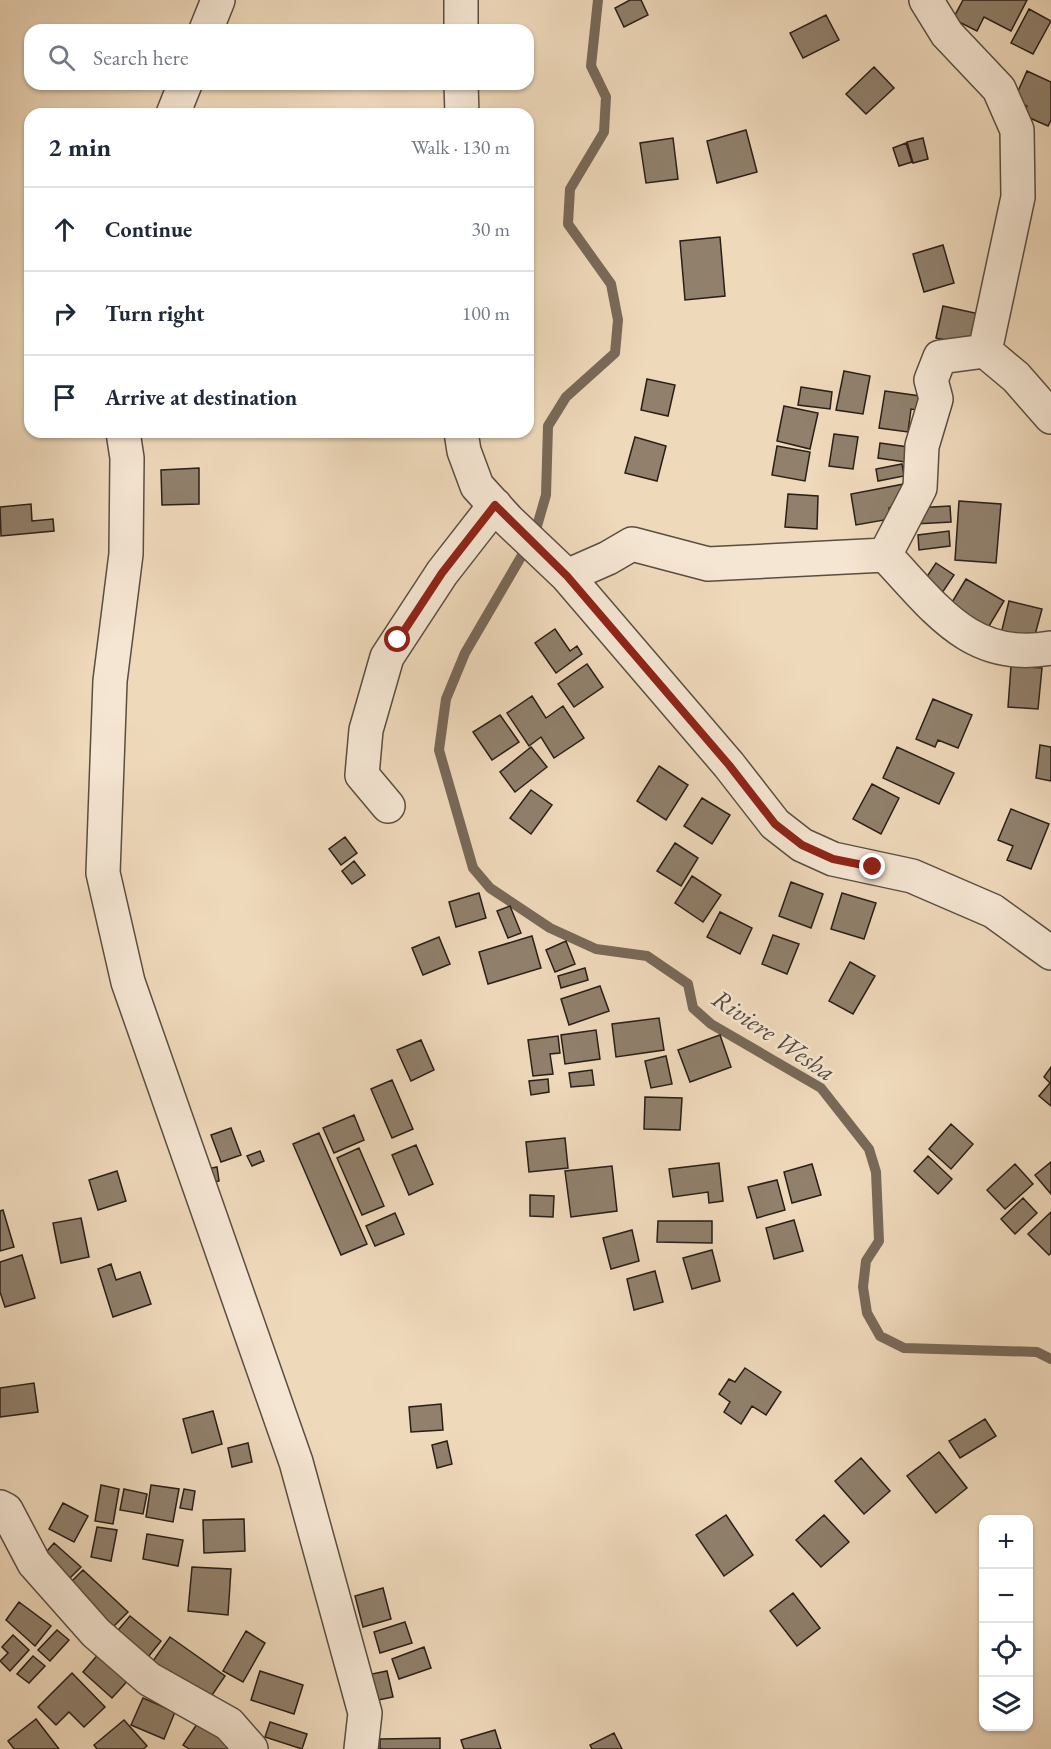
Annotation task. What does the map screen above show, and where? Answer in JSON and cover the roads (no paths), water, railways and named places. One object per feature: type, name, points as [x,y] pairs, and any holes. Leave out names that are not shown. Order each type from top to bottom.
[{"type":"street","points":[[208,24],[218,0]]},
{"type":"street","points":[[461,0],[461,24]]},
{"type":"street","points":[[926,0],[948,34],[999,89],[1017,130],[1018,197],[985,351]]},
{"type":"street","points":[[175,108],[183,90]]},
{"type":"street","points":[[461,90],[462,108]]},
{"type":"street","points":[[885,555],[920,488],[922,446],[936,399],[931,380],[940,357],[985,351],[1016,377],[1051,417]]},
{"type":"street","points":[[124,438],[127,458],[126,554],[110,681],[103,873],[128,982],[296,1462],[365,1713],[362,1749]]},
{"type":"street","points":[[462,438],[464,451],[477,486],[501,513],[556,566],[729,765],[775,824],[802,845],[833,859],[912,876],[993,911],[1051,953]]},
{"type":"street","points":[[388,806],[362,775],[366,730],[387,657],[442,573],[501,513]]},
{"type":"street","points":[[556,566],[608,558],[632,544],[708,564],[885,555],[943,616],[971,639],[987,646],[1024,650],[1051,648]]},
{"type":"street","points":[[0,1507],[6,1510],[34,1563],[96,1633],[149,1679],[229,1724],[251,1749]]},
{"type":"waterway","name":"Riviere Wesha","points":[[598,0],[591,66],[606,97],[604,132],[570,189],[568,224],[611,284],[618,320],[615,353],[566,397],[548,426],[546,495],[535,533],[465,653],[446,699],[439,750],[473,868],[490,888],[550,928],[596,949],[647,956],[688,984],[693,1008],[711,1024],[821,1088],[869,1149],[876,1172],[879,1241],[866,1261],[863,1287],[867,1313],[880,1336],[904,1348],[1037,1352],[1051,1359]]}]
